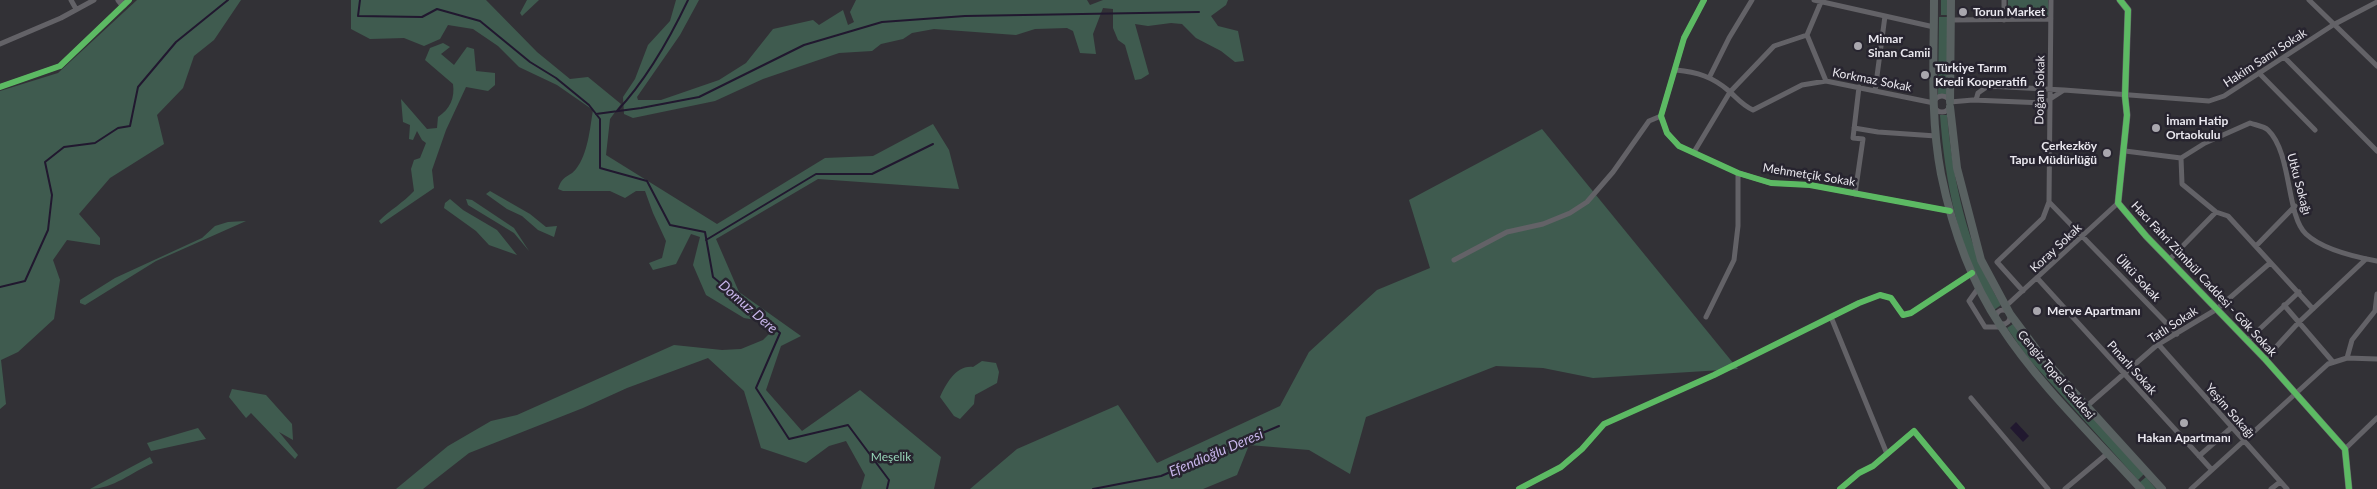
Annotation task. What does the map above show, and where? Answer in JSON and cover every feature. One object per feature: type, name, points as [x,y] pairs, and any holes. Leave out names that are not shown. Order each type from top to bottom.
[{"type":"main road","name":"Cengiz Topel Caddesi","points":[[1934,0],[1934,103],[1936,136],[1941,173],[1950,211],[1965,259],[1999,324],[2038,376],[2141,489]]},
{"type":"main road","name":"Cengiz Topel Caddesi","points":[[1951,0],[1950,104],[1956,168],[1981,260],[2010,314],[2042,357],[2162,489]]},
{"type":"street","points":[[71,0],[76,9]]},
{"type":"street","points":[[0,44],[94,0]]},
{"type":"street","points":[[1454,260],[1507,232],[1542,224],[1570,213],[1587,202],[1613,172],[1649,121],[1661,116],[1684,38],[1704,0]]},
{"type":"street","points":[[1710,76],[1729,38],[1752,0]]},
{"type":"street","points":[[1814,0],[1934,27]]},
{"type":"street","points":[[2004,0],[2004,20]]},
{"type":"street","name":"Doğan Sokak","points":[[2049,202],[2051,0]]},
{"type":"street","name":"Hacı Fahri Zümbül Caddesi - Gök Sokak","points":[[2120,0],[2128,10],[2127,116],[2125,152],[2118,203],[2169,260],[2265,359],[2345,449]]},
{"type":"street","points":[[2309,0],[2377,66]]},
{"type":"street","points":[[0,88],[60,66],[124,2]]},
{"type":"street","points":[[1821,2],[1807,35],[1826,81]]},
{"type":"street","name":"Hakim Sami Sokak","points":[[1976,100],[1978,93],[1988,86],[2209,101],[2224,96],[2333,25],[2377,2]]},
{"type":"street","points":[[1875,91],[1885,16]]},
{"type":"street","points":[[1951,20],[2052,19]]},
{"type":"street","points":[[1694,152],[1730,92],[1774,46],[1807,35]]},
{"type":"street","points":[[2284,58],[2377,151]]},
{"type":"street","name":"Korkmaz Sokak","points":[[1676,70],[1710,76],[1730,92],[1741,105],[1753,110],[1802,85],[1826,81],[1934,103]]},
{"type":"street","points":[[2259,73],[2315,130]]},
{"type":"street","points":[[1855,194],[1863,139],[1853,138],[1859,88]]},
{"type":"street","points":[[1950,104],[1942,96],[1934,103],[1937,110],[1942,112],[1950,104],[1976,100],[2044,102],[2064,90]]},
{"type":"street","name":"Mehmetçik Sokak","points":[[1661,116],[1667,133],[1679,146],[1738,173],[1771,183],[1810,185],[1950,211]]},
{"type":"street","name":"Utku Sokağı","points":[[2181,158],[2205,143],[2250,123],[2267,129],[2278,146],[2297,218],[2305,233],[2321,245],[2377,261]]},
{"type":"street","points":[[1854,128],[1878,132],[1936,136]]},
{"type":"street","points":[[2125,152],[2181,158],[2182,184],[2216,212],[2228,216],[2313,309]]},
{"type":"street","points":[[1706,317],[1734,260],[1738,226],[1738,173]]},
{"type":"street","points":[[2023,291],[1998,262],[2043,218],[2049,202],[2084,236]]},
{"type":"street","name":"Koray Sokak","points":[[2006,306],[2038,279],[2118,203]]},
{"type":"street","points":[[2256,246],[2295,206]]},
{"type":"street","points":[[2169,260],[2216,212]]},
{"type":"street","name":"Ülkü Sokak","points":[[2084,236],[2177,334]]},
{"type":"street","points":[[2265,359],[2299,322],[2366,259]]},
{"type":"street","name":"Tatlı Sokak","points":[[2087,406],[2158,345],[2217,309],[2270,263]]},
{"type":"street","points":[[1519,489],[1561,467],[1582,449],[1604,424],[1714,375],[1880,295],[1891,298],[1903,315],[1911,313],[1972,273]]},
{"type":"street","name":"Pınarlı Sokak","points":[[2038,279],[2212,470]]},
{"type":"street","points":[[1979,286],[1969,301],[1985,327],[2007,324],[2010,314],[2004,310],[1999,312],[1999,324]]},
{"type":"street","points":[[2247,340],[2299,292]]},
{"type":"street","points":[[2347,358],[2352,340],[2375,311],[2377,294]]},
{"type":"street","points":[[2284,305],[2333,362]]},
{"type":"street","points":[[1831,317],[1887,454]]},
{"type":"street","name":"Yeşim Sokağı","points":[[2158,345],[2242,442],[2287,489]]},
{"type":"street","points":[[2191,489],[2295,393],[2333,362],[2347,358],[2377,359]]},
{"type":"street","points":[[1971,398],[2048,489]]},
{"type":"street","points":[[2350,489],[2345,449],[2377,418]]},
{"type":"street","points":[[2199,456],[2231,428]]},
{"type":"street","points":[[1840,489],[1914,431],[1962,489]]},
{"type":"street","points":[[2065,489],[2108,453]]},
{"type":"street","points":[[2271,489],[2280,482]]},
{"type":"green space","points":[[137,0],[241,0],[214,40],[194,56],[183,88],[157,115],[164,144],[110,178],[79,214],[100,238],[100,245],[67,240],[53,260],[60,280],[54,319],[18,352],[1,360],[6,404],[0,409],[0,91],[58,73]]},
{"type":"green space","name":"Meşelik","points":[[351,0],[486,0],[537,52],[570,79],[588,77],[621,104],[610,119],[606,155],[717,224],[825,158],[873,156],[933,124],[949,150],[959,189],[818,179],[716,239],[739,292],[801,336],[781,346],[766,390],[802,431],[860,390],[941,457],[934,489],[861,489],[865,475],[846,441],[829,446],[806,463],[761,448],[744,391],[708,358],[627,388],[583,408],[469,453],[423,489],[396,489],[448,446],[491,421],[517,415],[674,345],[722,350],[741,349],[763,340],[771,332],[762,321],[744,318],[706,295],[693,265],[700,237],[691,234],[676,264],[653,270],[649,263],[662,258],[666,241],[645,191],[636,191],[625,198],[610,191],[563,191],[558,189],[564,178],[571,174],[580,163],[588,141],[593,110],[557,85],[519,67],[498,46],[473,29],[448,25],[440,39],[424,46],[404,38],[370,39],[351,29]]},
{"type":"green space","points":[[527,0],[539,0],[522,16],[520,13]]},
{"type":"green space","points":[[676,0],[699,0],[680,35],[637,97],[638,100],[661,100],[719,80],[746,63],[773,29],[813,20],[819,25],[843,10],[848,25],[854,22],[850,12],[856,0],[1087,0],[1090,5],[1103,0],[1228,0],[1226,5],[1211,16],[1218,26],[1238,31],[1244,61],[1235,62],[1221,51],[1196,38],[1182,24],[1171,23],[1148,26],[1135,24],[1149,74],[1135,80],[1125,45],[1118,40],[1113,28],[1113,9],[1103,8],[1093,34],[1096,54],[1080,53],[1073,31],[1067,28],[1035,29],[1016,35],[934,29],[912,33],[903,39],[881,44],[872,51],[839,53],[763,79],[715,101],[633,118],[624,114],[623,97],[635,79],[648,45],[670,21]]},
{"type":"green space","points":[[1941,0],[1949,0],[1949,15],[1941,15]]},
{"type":"green space","points":[[2008,0],[2048,0],[2049,16],[2011,18],[2008,15]]},
{"type":"green space","points":[[1939,17],[1947,17],[1947,95],[1938,95]]},
{"type":"green space","points":[[443,43],[450,47],[441,54],[454,65],[467,47],[474,49],[476,71],[495,73],[495,85],[488,91],[466,87],[446,130],[432,170],[434,188],[381,224],[379,221],[414,191],[411,169],[414,160],[420,158],[426,143],[417,131],[413,140],[409,139],[410,125],[403,122],[401,99],[427,129],[437,128],[438,117],[451,103],[453,84],[425,60],[430,48]]},
{"type":"green space","points":[[1940,115],[1947,115],[1953,164],[1971,237],[1989,283],[2001,305],[1994,310],[1971,264],[1955,216],[1945,165]]},
{"type":"green space","points":[[1542,129],[1738,369],[1593,378],[1543,368],[1496,366],[1366,417],[1350,474],[1309,450],[1249,445],[1237,475],[1203,489],[970,489],[1017,449],[1118,405],[1157,463],[1280,406],[1309,352],[1377,290],[1430,268],[1409,200]]},
{"type":"green space","points":[[490,191],[530,214],[546,227],[557,226],[554,237],[538,230],[522,216],[507,209],[486,194]]},
{"type":"green space","points":[[450,199],[463,210],[497,230],[517,255],[489,245],[476,231],[444,208],[445,203]]},
{"type":"green space","points":[[466,199],[472,200],[514,228],[529,251],[514,233],[468,205]]},
{"type":"green space","points":[[246,221],[156,261],[85,305],[80,303],[80,300],[115,278],[202,238],[215,226],[228,222]]},
{"type":"green space","points":[[2013,324],[2032,350],[2144,474],[2138,480],[2028,358],[2007,328]]},
{"type":"green space","points":[[982,361],[996,363],[999,372],[997,383],[975,395],[974,404],[960,419],[954,416],[940,397],[952,376],[962,369],[973,367]]},
{"type":"green space","points":[[232,389],[266,395],[292,424],[293,440],[279,432],[298,455],[295,459],[251,413],[246,418],[229,397]]},
{"type":"green space","points":[[198,428],[206,439],[151,451],[147,443]]},
{"type":"green space","points":[[150,457],[153,463],[115,483],[90,489]]},
{"type":"green space","points":[[2146,477],[2156,489],[2145,489],[2139,483]]},
{"type":"shaded area","points":[[2016,422],[2029,436],[2023,442],[2010,428]]},
{"type":"waterway","points":[[0,287],[25,281],[48,230],[52,195],[45,162],[64,147],[95,143],[118,128],[130,126],[138,87],[176,42],[228,0]]},
{"type":"waterway","name":"Domuz Dere","points":[[360,0],[358,16],[422,17],[437,9],[480,21],[530,62],[556,78],[589,105],[600,119],[600,168],[647,181],[670,225],[705,232],[713,277],[780,333],[756,388],[789,439],[848,425],[889,480],[887,489]]},
{"type":"waterway","points":[[617,111],[657,59],[688,0]]},
{"type":"waterway","points":[[596,114],[699,97],[804,45],[882,22],[965,16],[1199,12]]},
{"type":"waterway","points":[[706,240],[816,174],[872,174],[933,144]]},
{"type":"waterway","name":"Efendioğlu Deresi","points":[[1093,489],[1161,476],[1279,426]]},
{"type":"cycle path","points":[[0,87],[60,66],[129,0]]},
{"type":"cycle path","points":[[1704,0],[1684,38],[1661,116],[1667,133],[1679,146],[1738,173],[1771,183],[1810,185],[1950,211]]},
{"type":"cycle path","points":[[2120,0],[2128,10],[2125,96],[2127,115],[2118,203],[2146,236],[2265,359],[2345,449],[2349,489]]},
{"type":"cycle path","points":[[1519,489],[1561,467],[1582,449],[1604,424],[1714,375],[1859,303],[1880,295],[1891,298],[1903,315],[1911,313],[1972,273]]},
{"type":"cycle path","points":[[1840,489],[1859,473],[1873,466],[1914,431],[1962,489]]},
{"type":"place","name":"Torun Market","points":[[1963,12]]},
{"type":"place","name":"Mimar Sinan Camii","points":[[1858,46]]},
{"type":"place","name":"Türkiye Tarım Kredi Kooperatifi","points":[[1925,75]]},
{"type":"place","name":"İmam Hatip Ortaokulu","points":[[2156,128]]},
{"type":"place","name":"Çerkezköy Tapu Müdürlüğü","points":[[2107,153]]},
{"type":"place","name":"Merve Apartmanı","points":[[2037,311]]},
{"type":"place","name":"Hakan Apartmanı","points":[[2184,423]]}]
